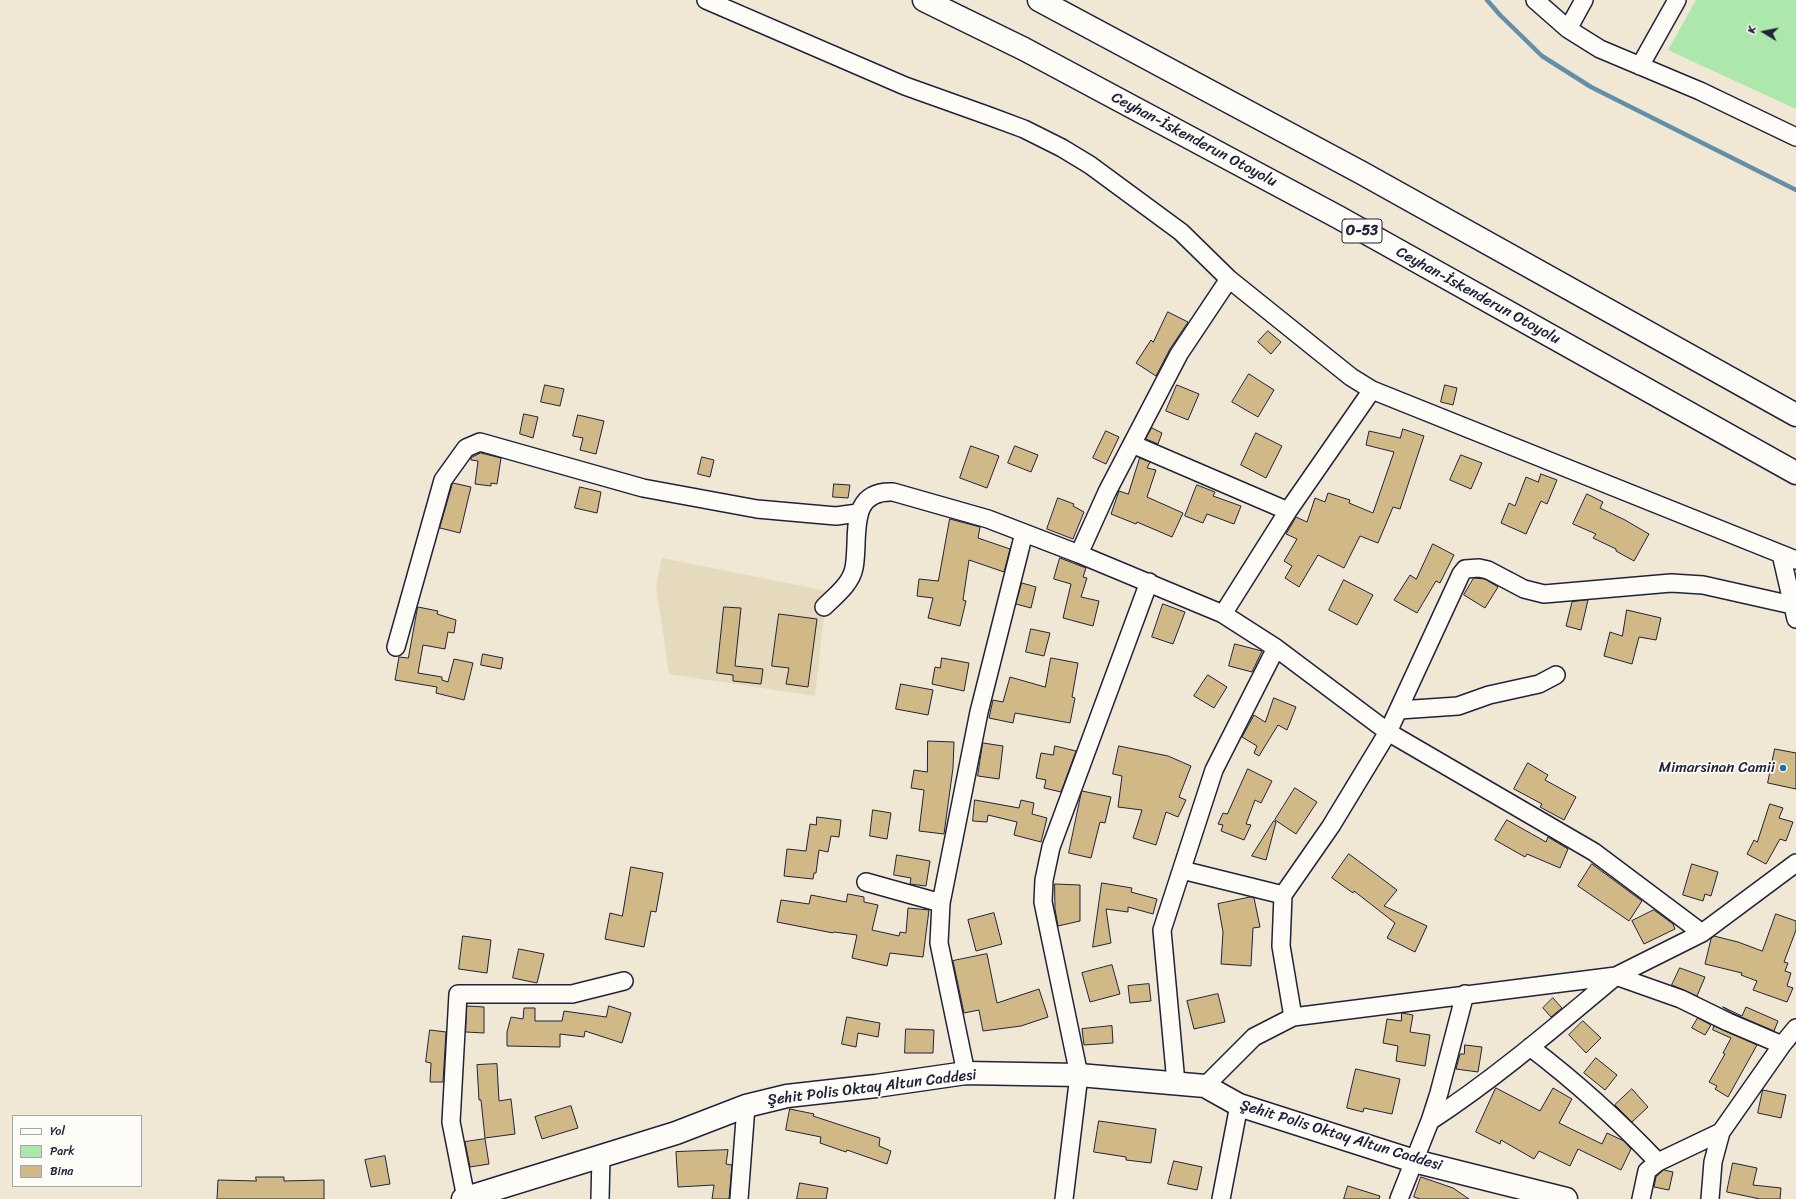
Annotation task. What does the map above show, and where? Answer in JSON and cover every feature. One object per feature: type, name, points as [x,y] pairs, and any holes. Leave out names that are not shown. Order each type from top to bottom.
[{"type":"main road","name":"Ceyhan-İskenderun Otoyolu","points":[[924,0],[1024,49],[1331,214],[1796,473]]},
{"type":"main road","points":[[1039,0],[1362,173],[1796,415]]},
{"type":"main road","name":"Şehit Polis Oktay Altun Caddesi","points":[[464,1198],[676,1132],[746,1106],[787,1096],[876,1086],[966,1073],[1079,1075],[1176,1082],[1205,1086],[1239,1105],[1414,1161],[1566,1199]]},
{"type":"street","points":[[706,0],[905,86],[1024,129],[1062,148],[1090,165],[1182,232],[1229,279],[1351,377],[1372,390],[1789,557],[1794,612],[1703,585],[1671,583],[1544,594],[1524,589],[1488,570],[1478,568],[1465,569],[1461,574],[1388,732],[1331,826],[1283,895],[1282,946],[1294,1017]]},
{"type":"street","points":[[1535,0],[1568,29],[1600,49],[1700,91],[1796,137]]},
{"type":"street","points":[[1568,29],[1584,0]]},
{"type":"street","points":[[1640,66],[1677,0]]},
{"type":"street","points":[[1079,554],[1107,492],[1179,354],[1229,279]]},
{"type":"street","points":[[1223,614],[1288,511],[1372,390]]},
{"type":"street","points":[[396,647],[443,480],[466,448],[480,442],[643,488],[756,509],[836,516],[858,513]]},
{"type":"street","points":[[1132,444],[1288,511]]},
{"type":"street","points":[[824,607],[843,588],[854,569],[858,513],[873,495],[883,492],[893,492],[988,519],[1079,554],[1223,614],[1276,648],[1388,732],[1594,852],[1702,933]]},
{"type":"street","points":[[966,1073],[939,943],[941,903],[979,712],[1024,533]]},
{"type":"street","points":[[1064,1199],[1079,1075],[1043,902],[1044,880],[1051,847],[1148,582]]},
{"type":"street","points":[[1176,1082],[1162,930],[1214,770],[1276,648]]},
{"type":"street","points":[[1399,710],[1458,706],[1489,695],[1539,684],[1556,675]]},
{"type":"street","points":[[1430,1121],[1530,1047],[1616,976],[1702,933],[1796,863]]},
{"type":"street","points":[[1182,870],[1283,895]]},
{"type":"street","points":[[866,882],[941,903]]},
{"type":"street","points":[[1205,1086],[1254,1037],[1294,1017],[1465,994],[1616,976],[1681,999],[1728,1022],[1782,1045]]},
{"type":"street","points":[[464,1198],[451,1122],[458,994],[572,994],[624,981]]},
{"type":"street","points":[[1399,1199],[1430,1121],[1439,1094],[1465,994]]},
{"type":"street","points":[[1710,1199],[1713,1162],[1721,1132],[1782,1045],[1796,1028]]},
{"type":"street","points":[[1530,1047],[1570,1078],[1625,1128],[1658,1162]]},
{"type":"street","points":[[1221,1199],[1239,1105]]},
{"type":"street","points":[[739,1199],[746,1106]]},
{"type":"street","points":[[1641,1199],[1647,1171],[1658,1162],[1721,1132]]},
{"type":"street","points":[[600,1199],[601,1155]]},
{"type":"shaded area","points":[[662,558],[827,591],[815,696],[669,674],[656,586]]},
{"type":"green space","points":[[1696,0],[1796,0],[1796,109],[1668,50]]},
{"type":"building","points":[[1168,312],[1188,322],[1170,349],[1156,376],[1136,363],[1151,340],[1153,342]]},
{"type":"building","points":[[1268,331],[1281,342],[1271,354],[1258,342]]},
{"type":"building","points":[[1249,374],[1274,390],[1258,417],[1232,402]]},
{"type":"building","points":[[545,385],[564,389],[560,406],[541,402]]},
{"type":"building","points":[[1177,385],[1199,394],[1188,420],[1166,411]]},
{"type":"building","points":[[1445,385],[1457,388],[1453,405],[1441,402]]},
{"type":"building","points":[[524,414],[538,417],[533,438],[520,434]]},
{"type":"building","points":[[578,415],[604,421],[596,454],[580,450],[583,438],[573,436]]},
{"type":"building","points":[[1152,428],[1162,433],[1158,444],[1146,439]]},
{"type":"building","points":[[1403,429],[1424,436],[1400,509],[1393,507],[1378,543],[1360,536],[1344,568],[1318,555],[1299,587],[1285,578],[1292,566],[1284,561],[1297,539],[1286,534],[1296,517],[1307,522],[1315,498],[1325,502],[1328,493],[1350,500],[1349,503],[1373,513],[1394,452],[1366,445],[1369,431],[1400,438]]},
{"type":"building","points":[[1106,431],[1119,437],[1106,464],[1093,458]]},
{"type":"building","points":[[1256,433],[1282,446],[1266,478],[1241,465]]},
{"type":"building","points":[[971,446],[999,456],[987,488],[960,478]]},
{"type":"building","points":[[1015,446],[1038,455],[1031,472],[1008,463]]},
{"type":"building","points":[[481,453],[501,458],[497,484],[491,483],[491,486],[475,484],[478,461],[471,460],[471,458]]},
{"type":"building","points":[[1461,455],[1482,463],[1471,489],[1450,480]]},
{"type":"building","points":[[702,457],[714,460],[710,477],[698,474]]},
{"type":"building","points":[[1140,458],[1150,462],[1147,468],[1156,470],[1147,497],[1183,513],[1172,537],[1137,522],[1136,524],[1111,514],[1119,491],[1128,494]]},
{"type":"building","points":[[1541,474],[1557,480],[1547,504],[1541,501],[1526,534],[1501,523],[1509,503],[1515,506],[1526,477],[1538,482]]},
{"type":"building","points":[[453,483],[471,487],[460,533],[440,528]]},
{"type":"building","points":[[834,484],[850,485],[848,498],[833,497]]},
{"type":"building","points":[[1197,485],[1215,492],[1213,496],[1241,506],[1234,524],[1207,514],[1203,523],[1185,516]]},
{"type":"building","points":[[580,487],[601,492],[597,513],[575,508]]},
{"type":"building","points":[[1587,494],[1603,502],[1600,508],[1649,534],[1634,561],[1616,551],[1616,549],[1593,538],[1596,534],[1573,524]]},
{"type":"building","points":[[1058,498],[1074,504],[1073,506],[1084,512],[1073,539],[1047,529]]},
{"type":"building","points":[[950,519],[980,527],[978,538],[1010,549],[1004,572],[969,560],[963,600],[966,601],[960,626],[928,618],[933,598],[917,596],[919,579],[938,581]]},
{"type":"building","points":[[1433,544],[1454,555],[1440,583],[1436,581],[1417,613],[1394,600],[1410,575],[1416,579]]},
{"type":"building","points":[[1060,558],[1086,568],[1083,577],[1087,578],[1081,597],[1099,601],[1093,626],[1063,618],[1071,584],[1054,579]]},
{"type":"building","points":[[1474,578],[1485,579],[1498,587],[1485,608],[1464,595]]},
{"type":"building","points":[[1344,580],[1373,595],[1357,625],[1329,610]]},
{"type":"building","points":[[1022,583],[1036,587],[1031,608],[1016,604]]},
{"type":"building","points":[[1588,600],[1581,630],[1566,626],[1572,602]]},
{"type":"building","points":[[1163,604],[1185,612],[1173,644],[1152,637]]},
{"type":"building","points":[[418,607],[438,611],[437,614],[456,620],[454,633],[448,632],[445,649],[423,645],[418,673],[442,677],[442,680],[448,682],[454,659],[473,663],[464,700],[436,693],[437,687],[395,680],[399,657],[408,658]]},
{"type":"building","points":[[724,607],[741,608],[735,666],[763,669],[761,684],[733,681],[733,675],[717,673]]},
{"type":"building","points":[[1627,610],[1661,618],[1656,640],[1639,637],[1632,664],[1604,656],[1610,632],[1622,636]]},
{"type":"building","points":[[779,614],[817,619],[808,687],[786,684],[789,668],[772,666]]},
{"type":"building","points":[[1031,629],[1050,633],[1044,656],[1026,652]]},
{"type":"building","points":[[1235,644],[1262,651],[1252,672],[1229,666]]},
{"type":"building","points":[[483,654],[503,658],[501,669],[481,665]]},
{"type":"building","points":[[942,658],[969,663],[964,691],[932,684],[935,667],[940,668]]},
{"type":"building","points":[[1051,658],[1078,663],[1072,697],[1075,698],[1070,723],[1015,713],[1013,723],[989,718],[993,700],[1003,702],[1010,677],[1045,687]]},
{"type":"building","points":[[1208,675],[1227,687],[1214,708],[1194,696]]},
{"type":"building","points":[[901,684],[933,690],[928,715],[896,709]]},
{"type":"building","points":[[1274,698],[1296,707],[1287,730],[1278,725],[1259,756],[1254,753],[1257,746],[1242,737],[1254,715],[1265,722]]},
{"type":"building","points":[[928,741],[954,742],[953,768],[944,834],[919,831],[924,790],[911,788],[914,770],[927,772]]},
{"type":"building","points":[[983,743],[1003,746],[999,779],[978,776]]},
{"type":"building","points":[[1055,746],[1076,751],[1061,792],[1044,788],[1046,780],[1036,778],[1041,753],[1053,755]]},
{"type":"building","points":[[1119,746],[1168,756],[1191,766],[1179,797],[1186,800],[1178,817],[1166,812],[1156,845],[1133,838],[1142,810],[1118,807],[1122,776],[1113,774]]},
{"type":"building","name":"Mimarsinan Camii","points":[[1775,749],[1796,753],[1796,789],[1768,783]]},
{"type":"building","points":[[1528,763],[1548,775],[1545,780],[1576,797],[1564,820],[1540,807],[1542,804],[1514,789]]},
{"type":"building","points":[[1248,769],[1272,781],[1261,803],[1255,800],[1246,824],[1251,825],[1244,840],[1221,831],[1223,825],[1218,824],[1223,813],[1227,814]]},
{"type":"building","points":[[1295,788],[1317,802],[1296,834],[1275,820]]},
{"type":"building","points":[[1082,791],[1111,797],[1105,823],[1100,822],[1091,858],[1069,853]]},
{"type":"building","points":[[975,800],[1019,808],[1021,800],[1034,803],[1032,814],[1047,818],[1041,842],[1014,835],[1017,822],[988,815],[987,822],[973,821]]},
{"type":"building","points":[[1770,804],[1783,808],[1779,818],[1793,822],[1786,841],[1780,839],[1766,864],[1747,854],[1754,840],[1757,842]]},
{"type":"building","points":[[873,810],[891,813],[887,839],[870,836]]},
{"type":"building","points":[[817,817],[841,820],[839,837],[831,836],[828,852],[819,850],[816,873],[814,873],[813,879],[784,876],[787,849],[806,851],[810,824],[816,825]]},
{"type":"building","points":[[1507,820],[1546,842],[1548,837],[1568,849],[1560,868],[1527,854],[1525,857],[1495,840]]},
{"type":"building","points":[[1274,821],[1276,822],[1266,860],[1252,856]]},
{"type":"building","points":[[1349,854],[1397,890],[1384,906],[1427,926],[1415,952],[1387,938],[1395,923],[1354,891],[1353,893],[1332,878]]},
{"type":"building","points":[[897,855],[930,861],[926,886],[910,884],[911,878],[894,875]]},
{"type":"building","points":[[1592,864],[1642,901],[1629,921],[1578,886]]},
{"type":"building","points":[[1692,864],[1718,872],[1711,896],[1705,894],[1703,901],[1683,895]]},
{"type":"building","points":[[631,867],[663,873],[656,912],[651,911],[644,947],[605,939],[610,913],[622,916]]},
{"type":"building","points":[[1102,883],[1132,888],[1131,892],[1157,899],[1153,914],[1128,907],[1128,912],[1106,909],[1111,943],[1093,947]]},
{"type":"building","points":[[1055,884],[1080,885],[1080,921],[1058,926],[1055,909]]},
{"type":"building","points":[[848,894],[864,897],[864,902],[878,905],[872,930],[899,936],[900,932],[906,933],[908,908],[929,910],[923,957],[890,953],[887,966],[852,958],[857,935],[833,933],[777,922],[781,900],[809,904],[811,895],[846,902]]},
{"type":"building","points":[[1251,897],[1254,898],[1260,927],[1253,928],[1251,966],[1221,964],[1223,932],[1218,904]]},
{"type":"building","points":[[1654,910],[1673,924],[1675,929],[1644,944],[1632,921]]},
{"type":"building","points":[[994,913],[1002,944],[976,951],[968,920]]},
{"type":"building","points":[[1776,914],[1796,921],[1796,930],[1784,962],[1788,963],[1785,971],[1791,973],[1787,986],[1793,988],[1787,1002],[1753,990],[1757,981],[1741,975],[1742,973],[1705,964],[1711,939],[1714,936],[1738,942],[1762,951]]},
{"type":"building","points":[[463,936],[491,940],[487,973],[459,969]]},
{"type":"building","points":[[519,949],[544,954],[537,983],[513,978]]},
{"type":"building","points":[[987,954],[997,1003],[1039,989],[1048,1017],[1021,1026],[983,1031],[979,1010],[964,1013],[953,961]]},
{"type":"building","points":[[1112,965],[1120,994],[1090,1002],[1082,973]]},
{"type":"building","points":[[1680,968],[1705,977],[1697,996],[1672,985]]},
{"type":"building","points":[[1149,984],[1151,1001],[1130,1003],[1128,986]]},
{"type":"building","points":[[1218,994],[1225,1022],[1194,1029],[1187,1001]]},
{"type":"building","points":[[1553,998],[1562,1008],[1551,1017],[1543,1008]]},
{"type":"building","points":[[467,1006],[484,1007],[484,1033],[466,1032]]},
{"type":"building","points":[[609,1006],[631,1013],[622,1043],[585,1031],[584,1037],[560,1034],[560,1047],[507,1046],[507,1032],[511,1017],[523,1019],[524,1008],[535,1008],[535,1021],[562,1021],[564,1011],[606,1017]]},
{"type":"building","points":[[1723,1007],[1742,1016],[1746,1007],[1778,1021],[1774,1031],[1732,1013]]},
{"type":"building","points":[[1402,1013],[1413,1015],[1410,1032],[1430,1035],[1425,1066],[1396,1061],[1398,1046],[1383,1043],[1387,1019],[1401,1021]]},
{"type":"building","points":[[847,1017],[880,1023],[878,1037],[858,1033],[856,1047],[842,1044]]},
{"type":"building","points":[[1698,1018],[1711,1025],[1705,1035],[1692,1028]]},
{"type":"building","points":[[1583,1021],[1601,1038],[1586,1053],[1569,1035]]},
{"type":"building","points":[[1112,1026],[1113,1043],[1084,1045],[1082,1029]]},
{"type":"building","points":[[1714,1026],[1757,1045],[1728,1097],[1715,1089],[1717,1086],[1709,1082],[1725,1054],[1723,1053],[1731,1038],[1713,1030]]},
{"type":"building","points":[[906,1029],[934,1030],[933,1053],[905,1053]]},
{"type":"building","points":[[430,1030],[446,1032],[443,1082],[430,1082],[431,1063],[426,1062]]},
{"type":"building","points":[[1465,1045],[1482,1047],[1478,1072],[1456,1069],[1460,1054],[1464,1054]]},
{"type":"building","points":[[1596,1058],[1617,1075],[1605,1090],[1584,1073]]},
{"type":"building","points":[[497,1064],[499,1101],[511,1099],[515,1134],[485,1138],[481,1100],[479,1100],[477,1065]]},
{"type":"building","points":[[1356,1069],[1400,1079],[1392,1114],[1364,1108],[1363,1112],[1347,1108]]},
{"type":"building","points":[[1496,1088],[1540,1111],[1553,1088],[1572,1099],[1559,1123],[1602,1144],[1607,1133],[1624,1141],[1631,1149],[1621,1170],[1578,1149],[1570,1166],[1539,1151],[1534,1159],[1501,1140],[1500,1144],[1476,1132]]},
{"type":"building","points":[[1632,1089],[1648,1107],[1632,1122],[1615,1105]]},
{"type":"building","points":[[1763,1090],[1786,1095],[1781,1118],[1758,1113]]},
{"type":"building","points":[[571,1106],[578,1128],[542,1139],[535,1117]]},
{"type":"building","points":[[790,1109],[814,1114],[813,1116],[880,1138],[879,1146],[891,1151],[887,1164],[847,1150],[846,1152],[820,1143],[821,1137],[786,1130]]},
{"type":"building","points":[[1099,1121],[1156,1129],[1151,1163],[1126,1160],[1126,1157],[1094,1152]]},
{"type":"building","points":[[485,1139],[489,1164],[470,1167],[465,1142]]},
{"type":"building","points":[[728,1150],[726,1164],[732,1165],[729,1199],[712,1199],[714,1185],[678,1187],[676,1152]]},
{"type":"building","points":[[385,1156],[390,1184],[371,1187],[365,1160]]},
{"type":"building","points":[[1174,1161],[1202,1167],[1197,1190],[1168,1184]]},
{"type":"building","points":[[1733,1163],[1757,1168],[1753,1185],[1781,1188],[1780,1199],[1760,1199],[1727,1192]]},
{"type":"building","points":[[1664,1170],[1673,1172],[1669,1190],[1654,1187],[1656,1177]]},
{"type":"building","points":[[256,1177],[284,1177],[284,1181],[324,1180],[324,1199],[217,1199],[218,1180],[256,1181]]},
{"type":"building","points":[[1421,1177],[1453,1188],[1469,1199],[1420,1199],[1414,1197]]},
{"type":"building","points":[[800,1183],[828,1188],[826,1199],[797,1199]]},
{"type":"building","points":[[1348,1186],[1380,1196],[1379,1199],[1344,1199]]},
{"type":"waterway","points":[[1487,0],[1500,15],[1542,56],[1591,87],[1796,190]]},
{"type":"place","name":"Mimarsinan Camii","points":[[1783,768]]}]
